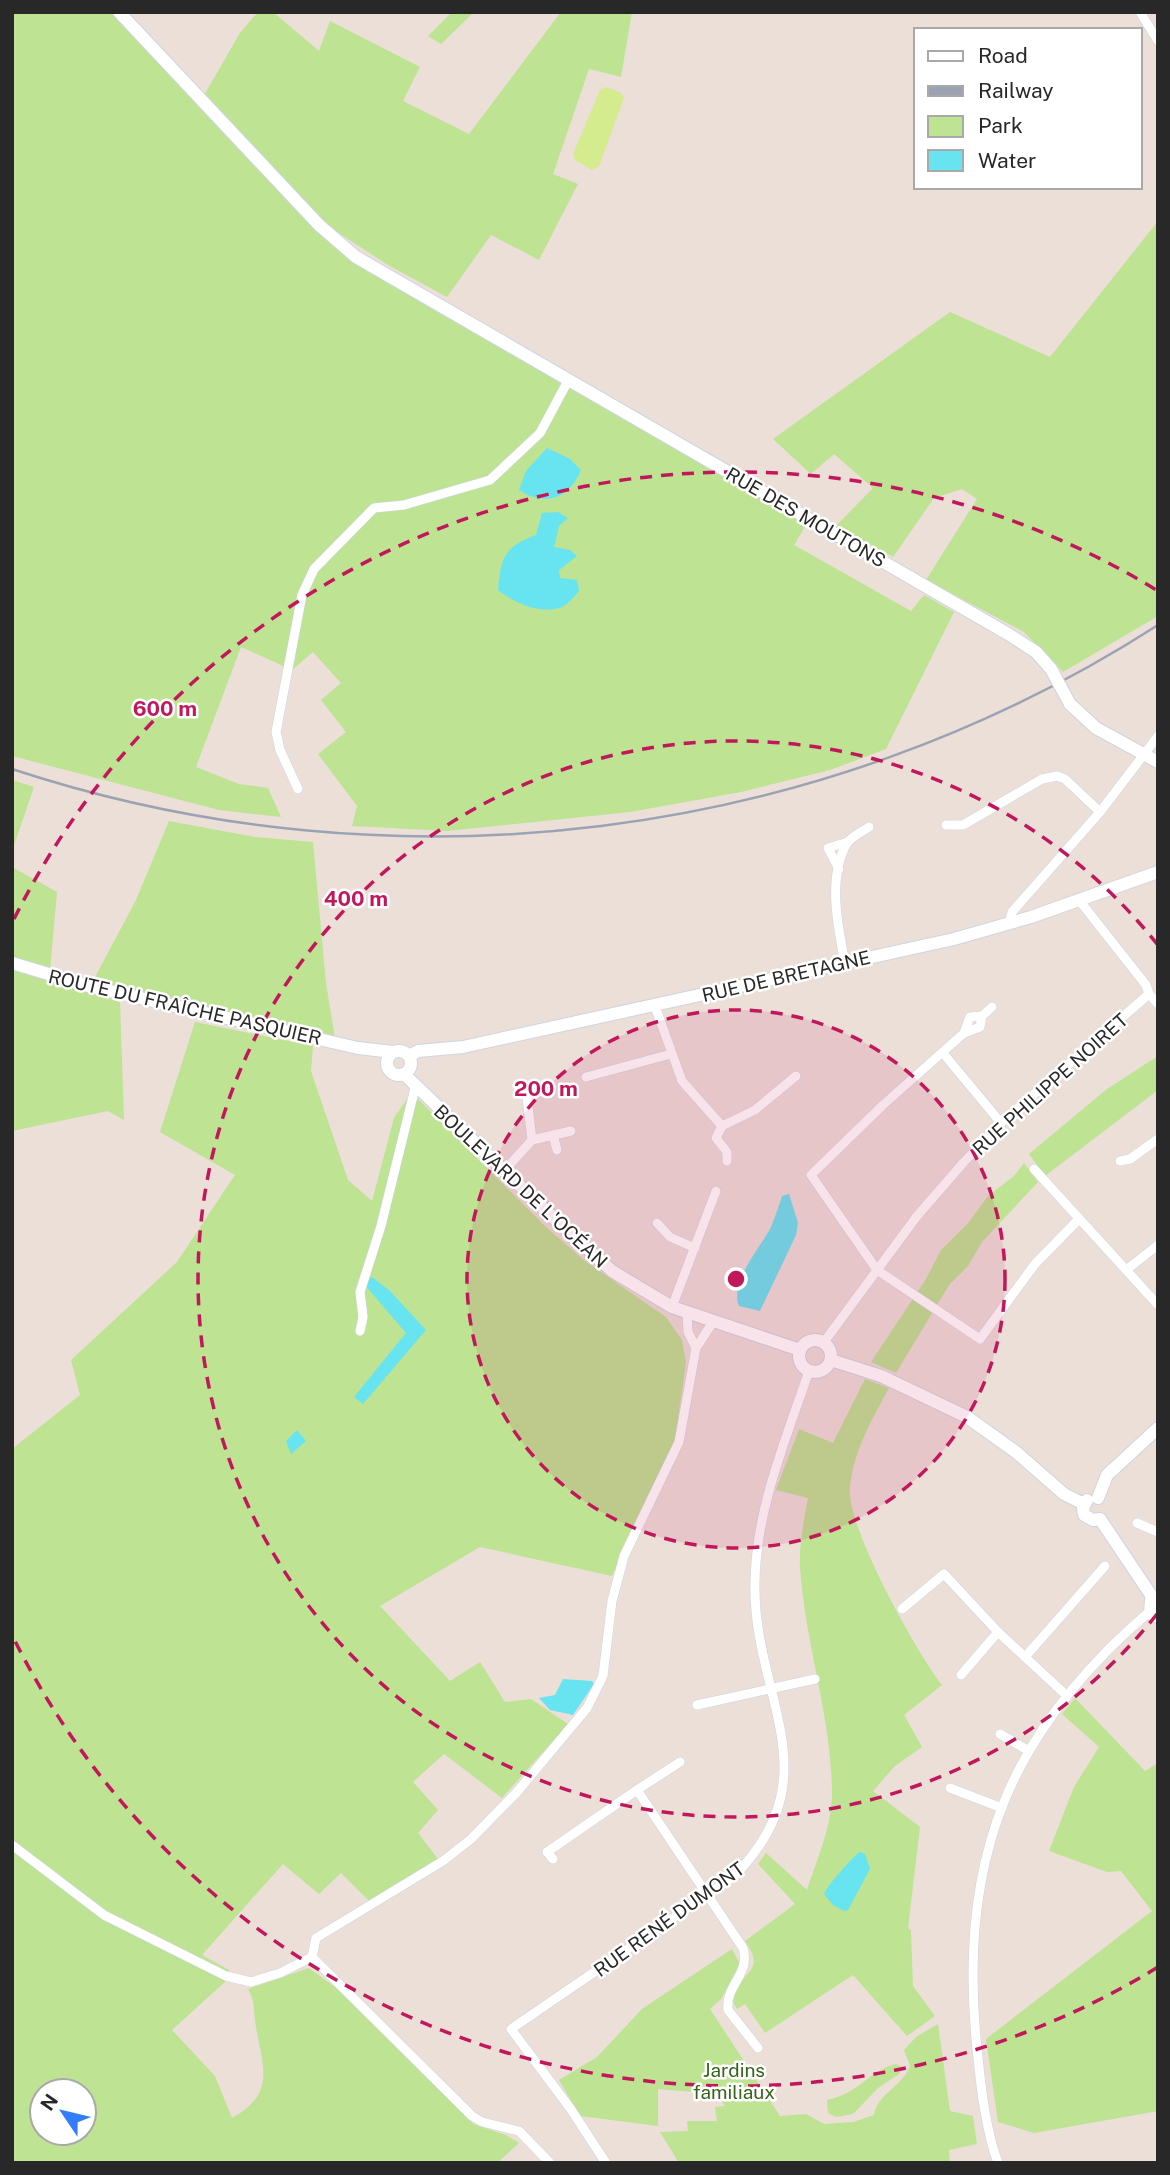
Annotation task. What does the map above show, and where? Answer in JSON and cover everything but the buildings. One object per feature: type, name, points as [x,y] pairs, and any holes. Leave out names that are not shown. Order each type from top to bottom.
[{"type":"main road","name":"RUE DES MOUTONS","points":[[119,12],[318,225],[356,257],[1036,652],[1051,669],[1070,704],[1096,728],[1158,762]]},
{"type":"main road","name":"RUE DE BRETAGNE","points":[[409,1056],[418,1051],[463,1047],[655,1006],[1009,924],[1158,872]]},
{"type":"main road","name":"ROUTE DU FRAÎCHE PASQUIER","points":[[12,963],[82,985],[358,1048],[393,1052]]},
{"type":"main road","name":"ROUTE DU FRAÎCHE PASQUIER","points":[[358,1048],[387,1066]]},
{"type":"main road","points":[[402,1051],[409,1056],[411,1064],[404,1074],[392,1073],[387,1066],[388,1058],[393,1052],[402,1051]]},
{"type":"main road","name":"BOULEVARD DE L'OCÉAN","points":[[404,1074],[415,1088],[596,1258],[638,1288],[672,1307],[800,1350]]},
{"type":"main road","points":[[810,1340],[824,1342],[830,1350],[831,1360],[823,1371],[809,1371],[799,1360],[800,1350],[810,1340]]},
{"type":"main road","points":[[831,1360],[881,1376],[967,1418],[1016,1452],[1071,1499],[1084,1504]]},
{"type":"main road","points":[[1098,1499],[1107,1475],[1158,1428]]},
{"type":"main road","points":[[1088,1499],[1098,1499],[1105,1506],[1100,1519],[1086,1518],[1084,1504],[1088,1499]]},
{"type":"main road","points":[[1100,1519],[1156,1598],[1149,1604],[1154,1615]]},
{"type":"street","points":[[1140,12],[1158,41]]},
{"type":"street","points":[[298,789],[280,750],[276,732],[302,595],[314,569],[374,508],[404,505],[490,480],[540,433],[569,379]]},
{"type":"street","points":[[1009,924],[1012,912],[1100,812],[1158,736]]},
{"type":"street","points":[[946,825],[963,825],[1042,779],[1057,776],[1065,779],[1100,812]]},
{"type":"street","points":[[839,869],[828,848],[848,842],[869,827]]},
{"type":"street","points":[[845,963],[835,896],[839,869],[848,842]]},
{"type":"street","points":[[1079,900],[1158,1004]]},
{"type":"street","name":"RUE PHILIPPE NOIRET","points":[[824,1342],[917,1216],[1001,1123],[1149,994]]},
{"type":"street","points":[[655,1006],[686,1088],[722,1126]]},
{"type":"street","points":[[992,1007],[982,1016],[970,1017],[964,1033],[883,1105],[811,1175],[877,1270],[979,1339],[1035,1264],[1079,1219]]},
{"type":"street","points":[[943,1053],[1001,1123]]},
{"type":"street","points":[[586,1077],[671,1054]]},
{"type":"street","points":[[727,1161],[727,1152],[716,1138],[722,1126],[755,1110],[796,1076]]},
{"type":"street","points":[[360,1331],[363,1317],[360,1292],[381,1226],[415,1088]]},
{"type":"street","points":[[526,1089],[532,1140]]},
{"type":"street","points":[[504,1171],[532,1140],[570,1130]]},
{"type":"street","points":[[553,1135],[557,1150]]},
{"type":"street","points":[[1120,1161],[1130,1159],[1158,1139]]},
{"type":"street","points":[[1034,1169],[1158,1305]]},
{"type":"street","points":[[672,1307],[716,1191]]},
{"type":"street","points":[[657,1223],[670,1237],[695,1248]]},
{"type":"street","points":[[1126,1270],[1158,1245]]},
{"type":"street","points":[[687,1312],[688,1332],[696,1348]]},
{"type":"street","points":[[312,1957],[316,1938],[443,1861],[487,1826],[586,1708],[603,1676],[611,1601],[624,1556],[679,1441],[696,1348],[713,1322]]},
{"type":"street","name":"RUE RENÉ DUMONT","points":[[606,2163],[570,2108],[511,2029],[708,1896],[749,1861],[770,1828],[777,1809],[786,1764],[756,1623],[755,1581],[760,1529],[772,1480],[809,1371]]},
{"type":"street","points":[[1137,1523],[1158,1532]]},
{"type":"street","points":[[1025,1657],[1105,1566]]},
{"type":"street","points":[[902,1609],[944,1574],[954,1579],[998,1632],[1066,1695]]},
{"type":"street","points":[[998,2163],[978,2052],[972,1957],[979,1889],[1002,1808],[1029,1751],[1066,1695],[1104,1651],[1154,1615]]},
{"type":"street","points":[[961,1675],[998,1632]]},
{"type":"street","points":[[697,1705],[815,1679]]},
{"type":"street","points":[[1000,1734],[1029,1751]]},
{"type":"street","points":[[553,1859],[547,1852],[680,1762]]},
{"type":"street","points":[[950,1788],[1002,1808]]},
{"type":"street","points":[[637,1790],[743,1948],[746,1964],[743,1974],[729,1991],[728,2010],[758,2048]]},
{"type":"street","points":[[12,1846],[104,1915],[226,1976],[251,1982],[280,1973],[312,1957]]},
{"type":"street","points":[[312,1957],[472,2116],[482,2122],[519,2131],[550,2163]]},
{"type":"green space","points":[[12,12],[119,12],[356,257],[806,525],[794,545],[911,611],[924,595],[954,612],[886,749],[830,770],[741,792],[630,812],[447,831],[352,826],[357,806],[318,754],[346,732],[321,700],[341,683],[313,652],[292,670],[241,647],[196,767],[239,784],[268,788],[281,817],[219,810],[12,756]]},
{"type":"green space","points":[[258,12],[273,12],[319,51],[330,21],[420,67],[403,101],[469,134],[561,12],[632,12],[621,77],[589,69],[553,174],[578,184],[539,260],[491,235],[447,297],[388,265],[325,224],[203,97],[240,33]]},
{"type":"green space","points":[[452,12],[474,12],[441,44],[428,36]]},
{"type":"green space","points":[[606,87],[621,93],[624,98],[599,166],[592,170],[575,160],[573,154],[600,90]]},
{"type":"green space","points":[[1158,221],[1158,616],[1063,672],[1024,632],[926,580],[977,499],[962,489],[934,498],[893,557],[836,526],[873,488],[834,454],[811,474],[773,439],[950,312],[1050,357]]},
{"type":"green space","points":[[12,780],[34,787],[12,851]]},
{"type":"green space","points":[[169,821],[255,837],[313,842],[326,983],[335,1038],[93,981],[136,900]]},
{"type":"green space","points":[[12,867],[57,892],[50,971],[12,957]]},
{"type":"green space","points":[[12,969],[120,1002],[124,1120],[108,1111],[12,1131]]},
{"type":"green space","points":[[195,1022],[313,1046],[311,1071],[348,1180],[372,1201],[394,1118],[407,1099],[416,1097],[546,1227],[585,1261],[666,1317],[682,1340],[686,1363],[674,1446],[612,1576],[480,1547],[380,1606],[450,1681],[480,1662],[505,1702],[531,1699],[568,1724],[502,1798],[444,1754],[413,1782],[438,1810],[418,1833],[438,1859],[369,1901],[341,1873],[319,1894],[283,1864],[202,1955],[229,1970],[226,1981],[172,2030],[215,2076],[232,2118],[255,2099],[263,2078],[253,2003],[248,1989],[309,1968],[339,1990],[392,2039],[473,2124],[506,2135],[519,2143],[497,2163],[12,2163],[12,1449],[80,1395],[71,1360],[177,1262],[235,1175],[160,1132]]},
{"type":"green space","points":[[1158,1056],[1158,1090],[1045,1176],[1029,1154],[1107,1089]]},
{"type":"green space","points":[[1024,1163],[1038,1182],[982,1242],[968,1266],[949,1285],[896,1373],[871,1362],[926,1279],[941,1250],[969,1222],[988,1196],[1014,1176]]},
{"type":"green space","points":[[865,1379],[889,1388],[855,1460],[850,1487],[851,1505],[870,1558],[885,1588],[916,1646],[942,1685],[904,1715],[922,1747],[895,1766],[873,1791],[920,1827],[908,1928],[911,1930],[913,1986],[935,2016],[907,2036],[853,1975],[765,2033],[745,2004],[737,2009],[732,2000],[740,1983],[753,1966],[754,1960],[745,1941],[795,1904],[758,1864],[766,1853],[807,1890],[820,1854],[832,1803],[831,1763],[800,1567],[808,1498],[776,1490],[799,1429],[833,1443]]},
{"type":"green space","points":[[1075,1698],[1145,1771],[1158,1763],[1158,2111],[1034,2133],[998,2122],[986,2039],[1152,1911],[1121,1871],[1107,1872],[1049,1851],[1074,1787],[1099,1747],[1062,1714]]},
{"type":"green space","name":"Jardins familiaux","points":[[732,1949],[740,1964],[721,1999],[710,2009],[780,2116],[806,2114],[824,2124],[853,2122],[874,2115],[880,2101],[902,2079],[910,2066],[904,2050],[916,2037],[938,2024],[950,2111],[973,2116],[977,2144],[949,2150],[950,2163],[679,2163],[660,2132],[688,2131],[687,2121],[717,2121],[715,2107],[725,2106],[718,2094],[658,2089],[658,2126],[580,2116],[559,2080],[597,2057],[642,2009]]},
{"type":"green space","points":[[896,2064],[902,2067],[899,2074],[878,2088],[853,2114],[836,2117],[828,2113],[827,2100],[848,2092],[886,2067]]},
{"type":"water","points":[[547,448],[570,459],[581,470],[563,494],[547,499],[519,490],[526,471]]},
{"type":"water","points":[[558,512],[568,518],[559,526],[554,547],[570,550],[577,556],[559,570],[560,578],[577,580],[579,591],[562,607],[536,609],[498,590],[501,569],[511,549],[536,535],[542,513]]},
{"type":"water","points":[[789,1194],[798,1223],[796,1235],[760,1311],[739,1306],[738,1286],[742,1276],[771,1227],[782,1196]]},
{"type":"water","points":[[372,1277],[390,1291],[426,1330],[363,1404],[354,1397],[406,1333],[364,1284]]},
{"type":"water","points":[[297,1430],[306,1441],[291,1454],[286,1441]]},
{"type":"water","points":[[563,1679],[592,1681],[594,1684],[573,1715],[550,1710],[539,1698],[555,1695]]},
{"type":"water","points":[[860,1852],[865,1854],[870,1869],[848,1910],[844,1911],[833,1905],[824,1894],[840,1872]]},
{"type":"railway","points":[[12,769],[157,808],[305,830],[453,836],[601,826],[747,800],[890,757],[1027,699],[1158,625]]}]
